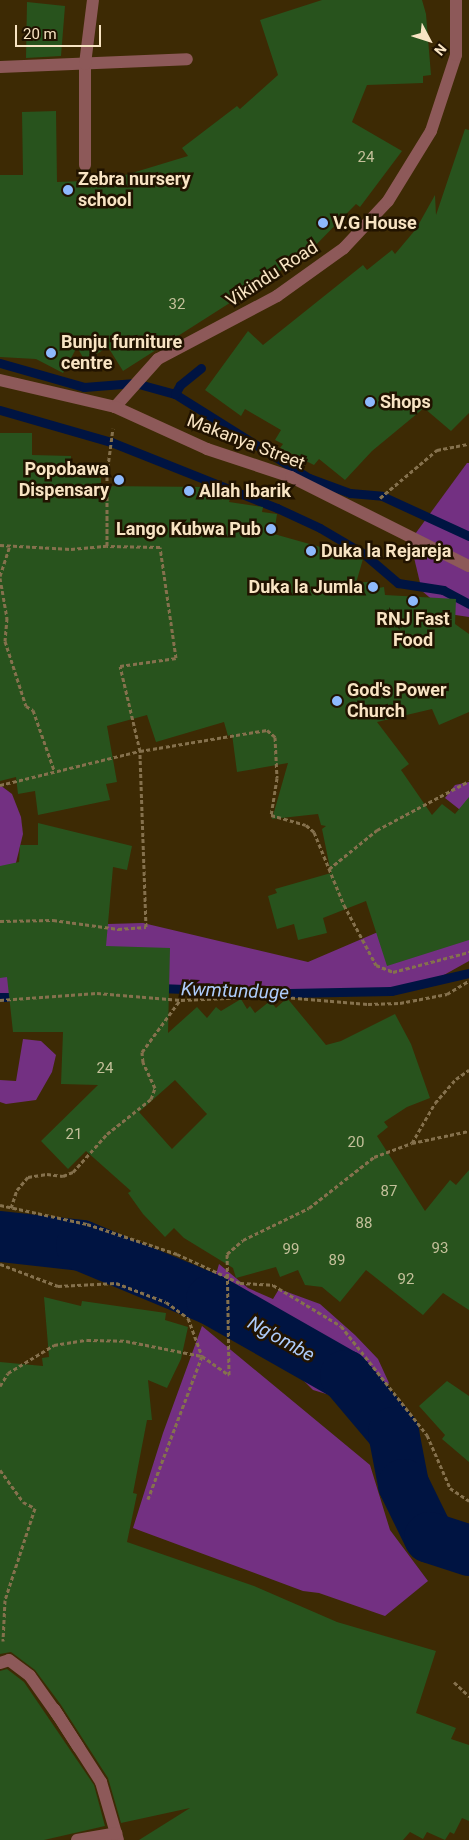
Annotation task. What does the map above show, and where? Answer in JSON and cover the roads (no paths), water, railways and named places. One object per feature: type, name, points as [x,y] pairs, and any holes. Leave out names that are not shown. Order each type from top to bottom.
[{"type":"street","points":[[85,165],[85,64],[93,0]]},
{"type":"street","name":"Vikindu Road","points":[[115,407],[158,359],[277,296],[344,248],[388,201],[431,131],[456,55],[456,0]]},
{"type":"street","points":[[0,67],[187,59]]},
{"type":"street","name":"Makanya Street","points":[[0,380],[115,407],[207,449],[291,477],[365,512],[469,566]]},
{"type":"street","points":[[5,1662],[43,1692],[101,1782],[117,1836],[77,1840]]},
{"type":"waterway","points":[[0,363],[84,387],[135,383],[175,394],[309,478],[350,493],[382,496],[469,536]]},
{"type":"waterway","points":[[175,394],[180,385],[201,368]]},
{"type":"waterway","points":[[0,410],[111,442],[277,508],[320,528],[364,554],[398,583],[443,590],[469,604]]},
{"type":"waterway","name":"Kwmtunduge","points":[[159,988],[289,993],[391,991],[469,973]]},
{"type":"waterway","name":"Kwmtunduge","points":[[0,997],[21,997]]},
{"type":"waterway","name":"Ng'ombe","points":[[0,1236],[81,1245],[211,1299],[345,1375],[393,1432],[403,1484],[429,1537],[469,1550]]},
{"type":"place","name":"Zebra nursery school","points":[[68,190]]},
{"type":"place","name":"V.G House","points":[[323,223]]},
{"type":"place","name":"Bunju furniture centre","points":[[51,353]]},
{"type":"place","name":"Shops","points":[[370,402]]},
{"type":"place","name":"Popobawa Dispensary","points":[[119,480]]},
{"type":"place","name":"Allah Ibarik","points":[[189,491]]},
{"type":"place","name":"Lango Kubwa Pub","points":[[271,529]]},
{"type":"place","name":"Duka la Rejareja","points":[[311,551]]},
{"type":"place","name":"Duka la Jumla","points":[[373,587]]},
{"type":"place","name":"RNJ Fast Food","points":[[413,601]]},
{"type":"place","name":"God's Power Church","points":[[337,701]]}]
